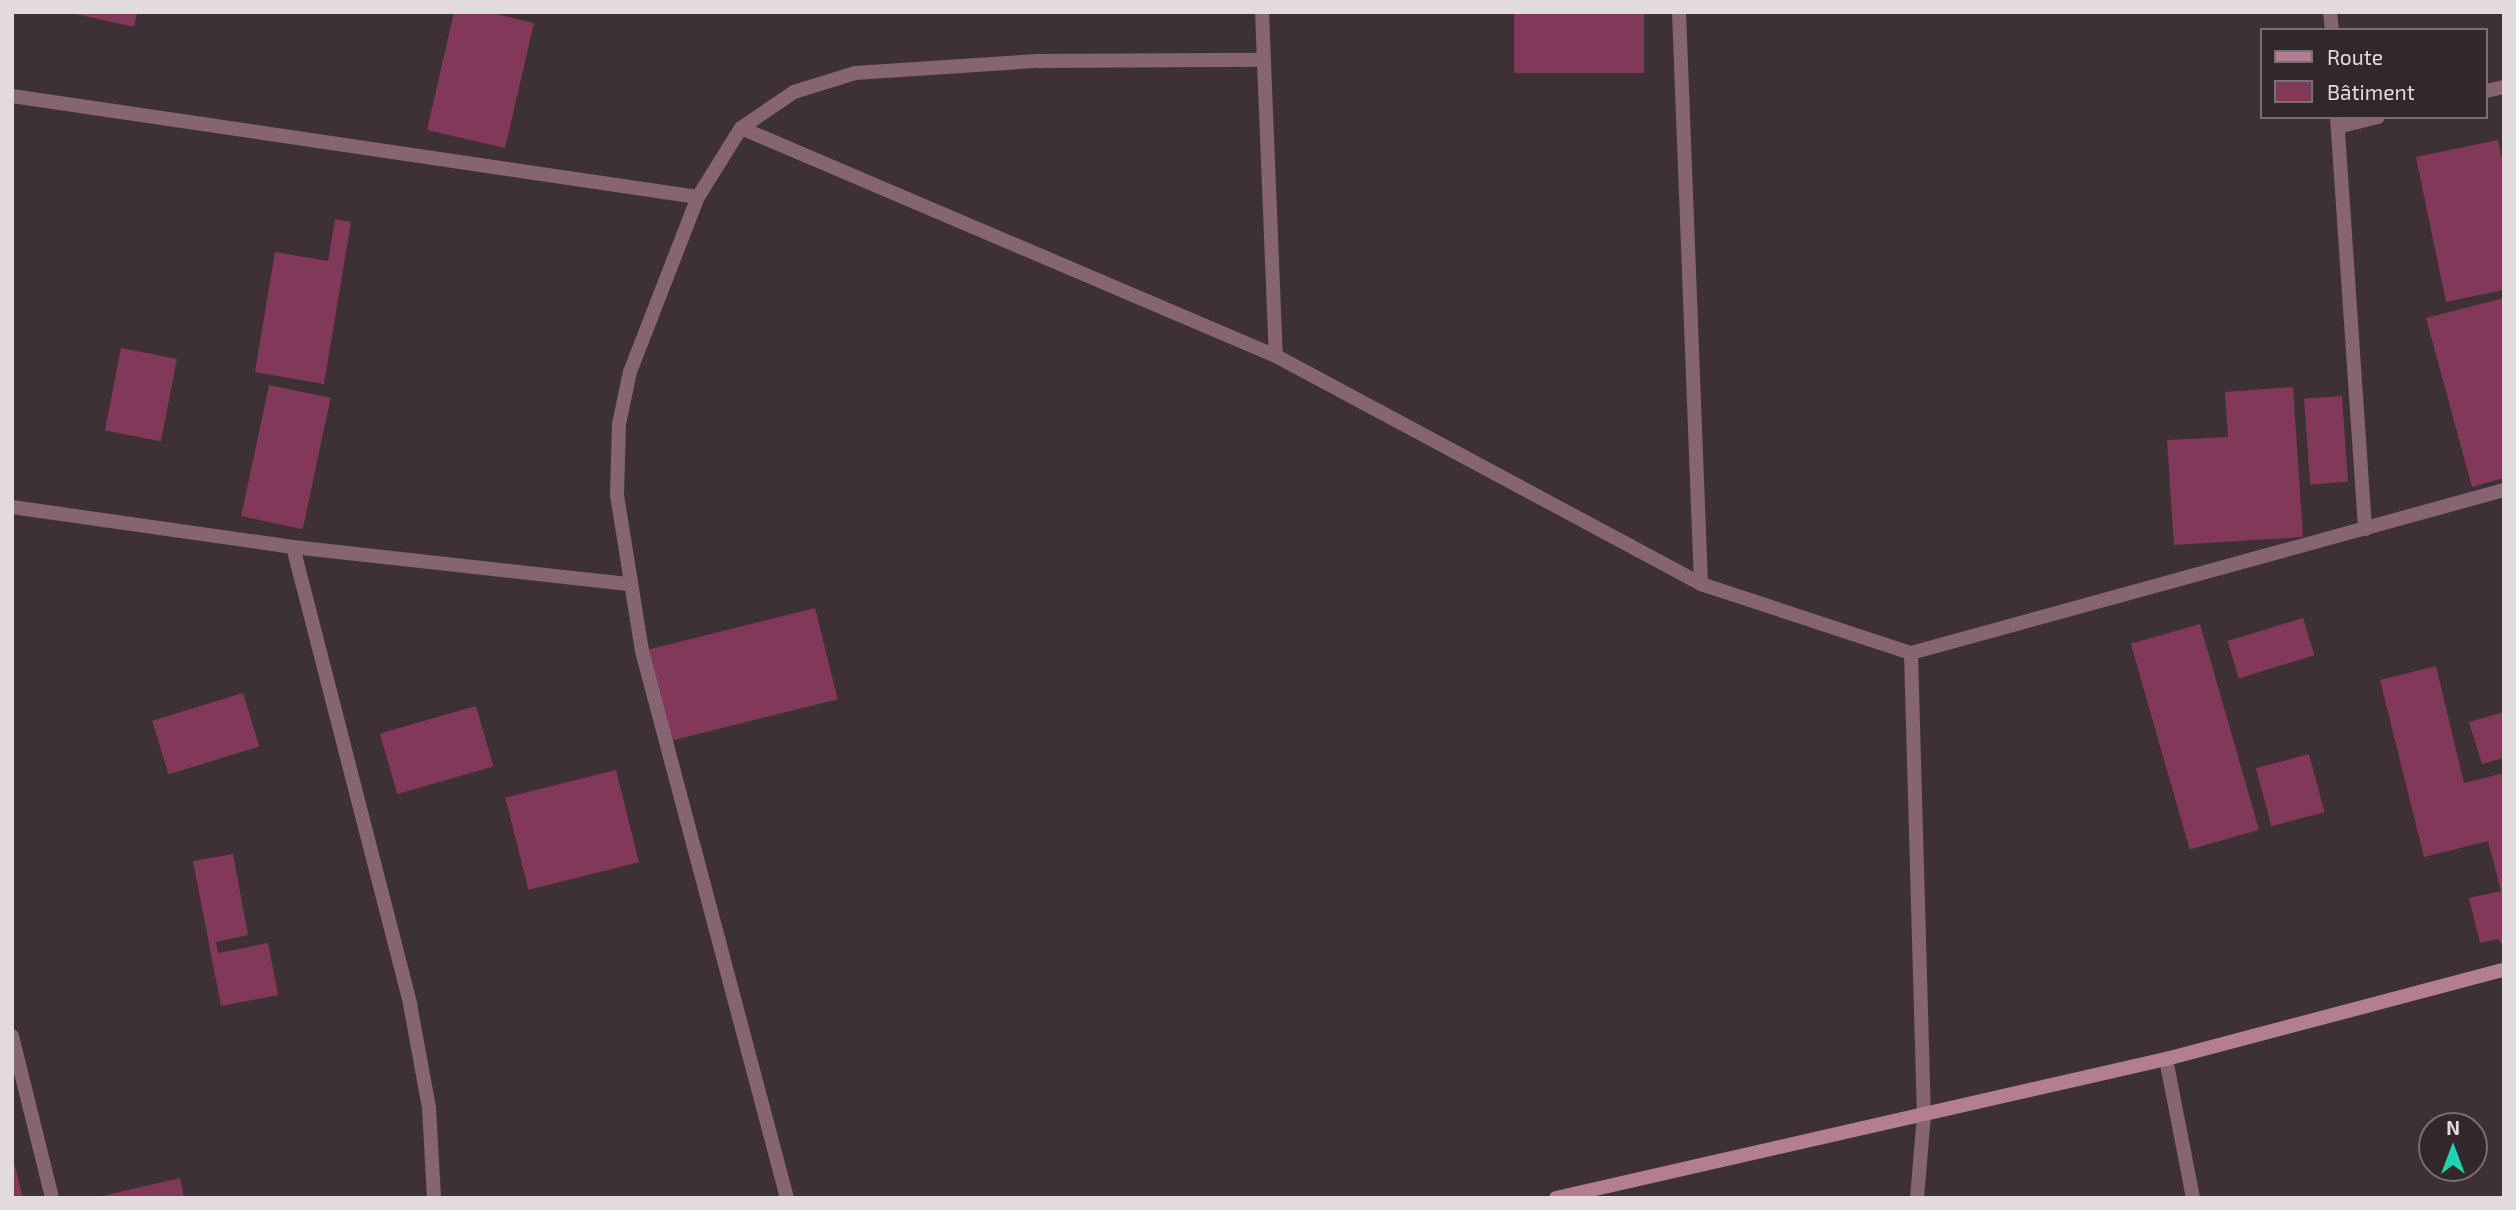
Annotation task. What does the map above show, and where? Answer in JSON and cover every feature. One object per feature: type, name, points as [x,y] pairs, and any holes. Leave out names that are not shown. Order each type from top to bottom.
[{"type":"main road","points":[[1556,1198],[2166,1059],[2504,970]]},
{"type":"street","points":[[1262,12],[1276,356]]},
{"type":"street","points":[[1679,12],[1701,584]]},
{"type":"street","points":[[787,1198],[664,741],[628,584],[617,495],[619,425],[630,372],[698,197],[741,128],[794,92],[855,74],[1038,61],[1263,60]]},
{"type":"street","points":[[12,96],[698,197]]},
{"type":"street","points":[[2362,119],[2337,122],[2365,529]]},
{"type":"street","points":[[741,128],[1276,356],[1701,584],[1911,653],[2504,490]]},
{"type":"street","points":[[12,507],[293,548],[628,584]]},
{"type":"street","points":[[293,548],[410,1004],[429,1108],[434,1198]]},
{"type":"street","points":[[1911,653],[1924,1115],[1917,1198]]},
{"type":"street","points":[[12,1036],[52,1198]]},
{"type":"street","points":[[2166,1059],[2193,1198]]},
{"type":"building","points":[[67,12],[137,12],[134,27]]},
{"type":"building","points":[[454,12],[488,12],[534,23],[505,148],[427,130]]},
{"type":"building","points":[[1514,12],[1644,12],[1644,73],[1514,73]]},
{"type":"building","points":[[2498,140],[2504,169],[2504,290],[2446,302],[2416,157]]},
{"type":"building","points":[[335,219],[351,222],[324,384],[255,372],[275,252],[328,261]]},
{"type":"building","points":[[2504,298],[2504,478],[2472,487],[2426,318]]},
{"type":"building","points":[[121,348],[177,359],[161,441],[105,430]]},
{"type":"building","points":[[269,385],[331,398],[303,529],[241,516]]},
{"type":"building","points":[[2293,387],[2303,537],[2174,545],[2167,440],[2228,437],[2225,392]]},
{"type":"building","points":[[2342,396],[2348,482],[2310,484],[2304,399]]},
{"type":"building","points":[[815,608],[838,699],[665,742],[642,651]]},
{"type":"building","points":[[2303,618],[2314,655],[2239,678],[2227,641]]},
{"type":"building","points":[[2200,624],[2259,830],[2190,850],[2131,644]]},
{"type":"building","points":[[2436,666],[2464,783],[2504,773],[2504,946],[2498,939],[2480,943],[2469,898],[2501,891],[2488,841],[2424,857],[2380,680]]},
{"type":"building","points":[[243,693],[259,747],[169,774],[152,721]]},
{"type":"building","points":[[476,706],[493,767],[397,794],[380,734]]},
{"type":"building","points":[[2504,712],[2504,758],[2482,764],[2469,722]]},
{"type":"building","points":[[2309,754],[2325,812],[2271,826],[2256,768]]},
{"type":"building","points":[[616,770],[639,862],[528,890],[505,798]]},
{"type":"building","points":[[233,854],[248,935],[216,942],[218,953],[268,943],[278,995],[221,1006],[193,861]]},
{"type":"building","points":[[13,1158],[23,1198],[12,1198]]},
{"type":"building","points":[[180,1178],[184,1198],[98,1198],[98,1197]]}]
